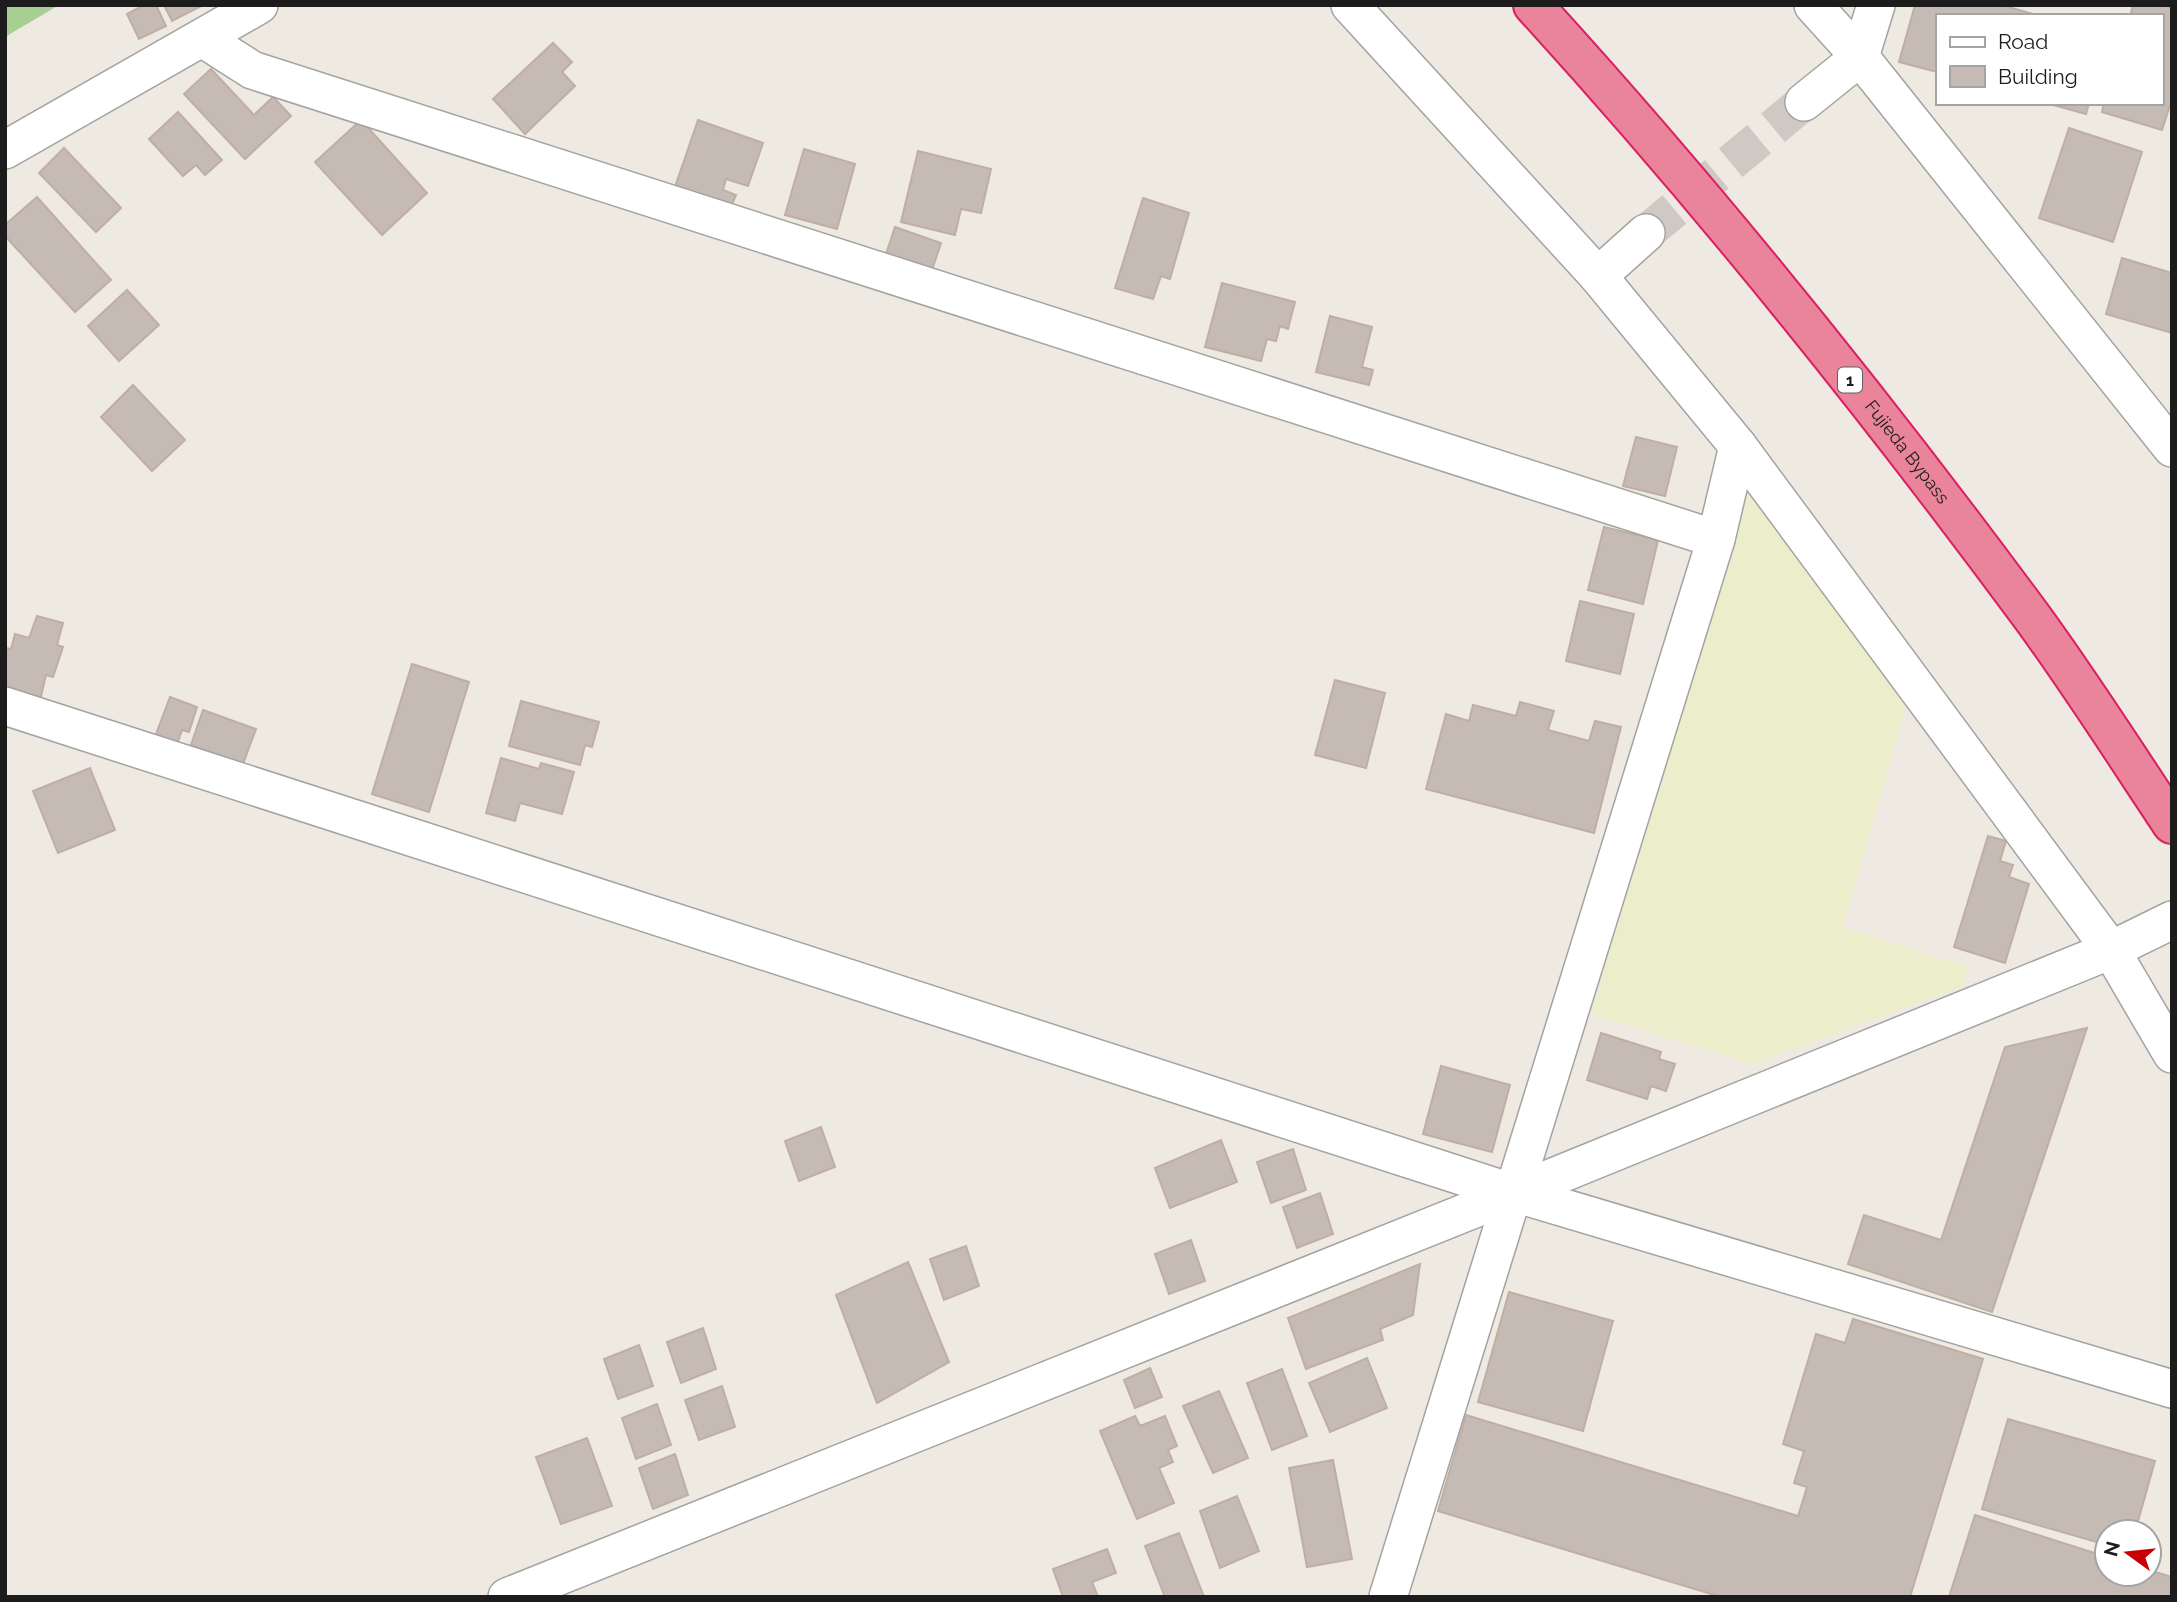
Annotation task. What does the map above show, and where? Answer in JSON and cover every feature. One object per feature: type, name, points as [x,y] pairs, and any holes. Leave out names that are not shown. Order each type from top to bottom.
[{"type":"highway","name":"Fujieda Bypass","points":[[1533,5],[1602,81],[1766,275],[1897,440],[2033,619],[2172,824]]},
{"type":"street","points":[[5,150],[259,5]]},
{"type":"street","points":[[1350,5],[1598,276],[1738,446],[2111,950],[2172,1054]]},
{"type":"street","points":[[1813,5],[1860,57],[2172,448]]},
{"type":"street","points":[[1804,102],[1860,57],[1876,5]]},
{"type":"street","points":[[202,38],[253,70],[1716,539]]},
{"type":"street","points":[[1598,276],[1646,233]]},
{"type":"street","points":[[1388,1597],[1716,539],[1738,446]]},
{"type":"street","points":[[5,706],[1514,1193],[2172,1389]]},
{"type":"street","points":[[507,1597],[1514,1193],[2111,950],[2172,920]]},
{"type":"green space","points":[[5,5],[59,5],[5,37]]},
{"type":"green space","points":[[1748,491],[1906,707],[1843,927],[1968,967],[1963,986],[1752,1064],[1591,1014]]},
{"type":"building","points":[[144,5],[156,5],[166,26],[139,39],[127,14]]},
{"type":"building","points":[[164,5],[203,5],[172,21]]},
{"type":"building","points":[[1915,5],[2002,5],[2033,14],[1936,14],[1936,72],[1899,62]]},
{"type":"building","points":[[2133,5],[2162,5],[2172,8],[2172,99],[2162,130],[2102,112],[2104,105],[2163,105],[2163,14],[2131,14]]},
{"type":"building","points":[[553,43],[572,62],[562,72],[575,86],[525,134],[493,99]]},
{"type":"building","points":[[211,69],[254,115],[273,97],[291,116],[245,159],[184,94]]},
{"type":"building","points":[[2053,105],[2088,105],[2086,114]]},
{"type":"building","points":[[178,112],[222,160],[205,175],[196,165],[183,176],[149,139]]},
{"type":"building","points":[[361,120],[427,193],[382,235],[315,162]]},
{"type":"building","points":[[698,120],[763,143],[748,186],[726,179],[723,190],[736,195],[730,209],[674,190]]},
{"type":"building","points":[[2069,128],[2142,152],[2113,242],[2039,218]]},
{"type":"building","points":[[64,148],[121,208],[96,232],[39,173]]},
{"type":"building","points":[[804,149],[855,164],[837,229],[785,215]]},
{"type":"building","points":[[918,151],[991,169],[981,213],[961,209],[955,235],[901,222]]},
{"type":"building","points":[[37,197],[111,280],[75,312],[5,236],[5,225]]},
{"type":"building","points":[[1143,198],[1189,213],[1170,279],[1161,276],[1153,299],[1115,288]]},
{"type":"building","points":[[895,227],[941,243],[930,276],[884,260]]},
{"type":"building","points":[[2122,258],[2172,273],[2172,333],[2106,314]]},
{"type":"building","points":[[1222,283],[1295,302],[1288,329],[1280,326],[1276,341],[1267,339],[1261,361],[1205,347]]},
{"type":"building","points":[[127,290],[159,325],[119,361],[88,326]]},
{"type":"building","points":[[1330,316],[1372,327],[1362,367],[1373,370],[1369,385],[1316,372]]},
{"type":"building","points":[[133,385],[185,440],[152,471],[101,417]]},
{"type":"building","points":[[1636,437],[1677,447],[1665,496],[1623,486]]},
{"type":"building","points":[[1604,527],[1658,540],[1643,604],[1588,590]]},
{"type":"building","points":[[1580,601],[1634,614],[1620,674],[1566,661]]},
{"type":"building","points":[[37,616],[63,623],[57,645],[63,647],[53,677],[46,675],[39,705],[5,693],[5,648],[11,649],[15,634],[29,638]]},
{"type":"building","points":[[412,664],[469,682],[429,812],[372,794]]},
{"type":"building","points":[[1335,680],[1385,693],[1366,768],[1315,755]]},
{"type":"building","points":[[170,697],[197,707],[189,732],[182,730],[174,753],[152,745]]},
{"type":"building","points":[[521,701],[599,722],[592,747],[585,745],[580,765],[509,746]]},
{"type":"building","points":[[1520,702],[1554,711],[1548,730],[1589,741],[1595,721],[1621,727],[1594,833],[1426,789],[1446,714],[1469,721],[1473,705],[1516,716]]},
{"type":"building","points":[[203,710],[256,729],[243,764],[191,745]]},
{"type":"building","points":[[501,758],[539,769],[541,763],[574,772],[562,814],[520,803],[515,821],[486,813]]},
{"type":"building","points":[[90,768],[115,830],[58,853],[33,791]]},
{"type":"building","points":[[1988,836],[2006,841],[2000,861],[2013,865],[2009,877],[2029,884],[2005,963],[1954,947]]},
{"type":"building","points":[[2087,1028],[1992,1312],[1848,1264],[1864,1215],[1941,1240],[2005,1047]]},
{"type":"building","points":[[1601,1033],[1661,1052],[1659,1059],[1675,1064],[1666,1091],[1651,1086],[1647,1099],[1587,1080]]},
{"type":"building","points":[[1441,1066],[1510,1085],[1492,1152],[1423,1134]]},
{"type":"building","points":[[821,1127],[835,1167],[799,1181],[785,1141]]},
{"type":"building","points":[[1221,1140],[1237,1182],[1170,1208],[1155,1168]]},
{"type":"building","points":[[1293,1149],[1306,1190],[1271,1203],[1257,1162]]},
{"type":"building","points":[[1320,1193],[1333,1234],[1297,1248],[1283,1207]]},
{"type":"building","points":[[1191,1240],[1205,1281],[1169,1294],[1155,1254]]},
{"type":"building","points":[[966,1246],[979,1286],[944,1300],[930,1259]]},
{"type":"building","points":[[908,1262],[949,1362],[877,1403],[836,1295]]},
{"type":"building","points":[[1420,1264],[1413,1315],[1380,1329],[1383,1340],[1306,1369],[1288,1318]]},
{"type":"building","points":[[1509,1292],[1613,1321],[1583,1431],[1478,1402]]},
{"type":"building","points":[[1853,1319],[1983,1359],[1910,1597],[1721,1597],[1438,1511],[1466,1415],[1798,1516],[1807,1487],[1794,1483],[1804,1451],[1783,1444],[1816,1334],[1845,1343]]},
{"type":"building","points":[[703,1328],[716,1369],[681,1383],[667,1342]]},
{"type":"building","points":[[639,1345],[653,1386],[618,1399],[604,1359]]},
{"type":"building","points":[[1367,1358],[1387,1408],[1330,1432],[1309,1383]]},
{"type":"building","points":[[1150,1368],[1162,1397],[1135,1408],[1124,1380]]},
{"type":"building","points":[[1282,1369],[1307,1436],[1272,1450],[1247,1383]]},
{"type":"building","points":[[722,1386],[735,1427],[699,1440],[685,1400]]},
{"type":"building","points":[[1219,1391],[1248,1458],[1213,1473],[1183,1406]]},
{"type":"building","points":[[657,1404],[671,1445],[636,1459],[622,1418]]},
{"type":"building","points":[[1135,1416],[1140,1426],[1165,1416],[1177,1446],[1168,1450],[1173,1462],[1159,1468],[1174,1503],[1137,1519],[1100,1431]]},
{"type":"building","points":[[2008,1419],[2155,1461],[2139,1518],[2093,1518],[2093,1541],[1982,1509]]},
{"type":"building","points":[[587,1438],[612,1506],[561,1524],[536,1457]]},
{"type":"building","points":[[675,1454],[688,1495],[653,1509],[639,1468]]},
{"type":"building","points":[[1333,1460],[1352,1559],[1307,1567],[1289,1468]]},
{"type":"building","points":[[1237,1496],[1259,1551],[1220,1568],[1200,1511]]},
{"type":"building","points":[[1975,1515],[2093,1553],[2093,1588],[2163,1588],[2163,1574],[2172,1577],[2172,1597],[1949,1597]]},
{"type":"building","points":[[1179,1533],[1204,1597],[1165,1597],[1145,1546]]},
{"type":"building","points":[[1107,1549],[1116,1573],[1092,1582],[1098,1597],[1063,1597],[1053,1569]]},
{"type":"tunnel","points":[[1646,233],[1804,102]]}]
